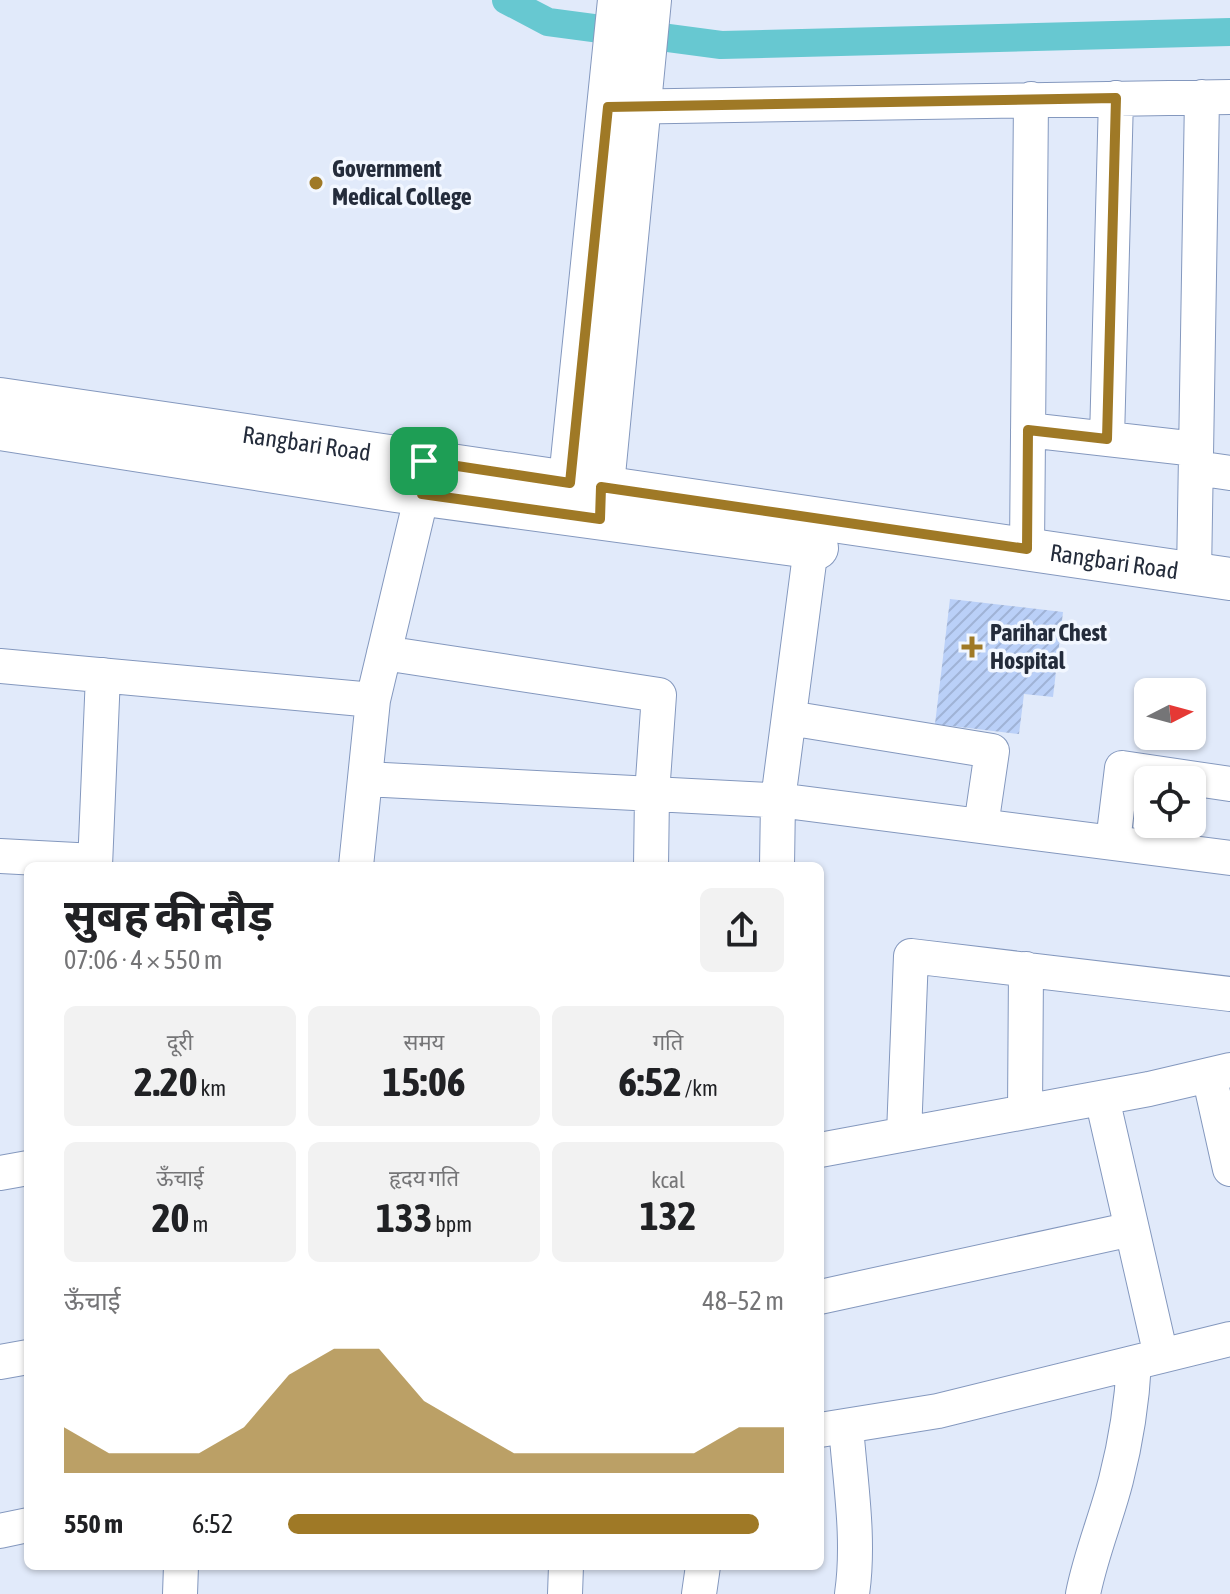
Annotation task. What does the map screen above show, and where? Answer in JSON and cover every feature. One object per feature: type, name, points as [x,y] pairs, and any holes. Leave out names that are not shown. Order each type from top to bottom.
[{"type":"street","points":[[619,0],[625,97]]},
{"type":"street","points":[[584,501],[625,97],[650,0]]},
{"type":"street","points":[[625,97],[1216,97],[1215,186],[1196,458],[1212,576]]},
{"type":"street","points":[[1107,439],[1116,98]]},
{"type":"street","points":[[1027,549],[1031,99]]},
{"type":"street","name":"Rangbari Road","points":[[0,399],[423,478]]},
{"type":"street","name":"Rangbari Road","points":[[0,429],[423,478],[584,501],[1027,549],[1212,576]]},
{"type":"street","points":[[1028,430],[1107,439],[1196,458],[1230,473]]},
{"type":"street","points":[[356,862],[373,700],[423,478]]},
{"type":"street","name":"Rangbari Road","points":[[584,501],[811,547],[1230,608]]},
{"type":"street","points":[[777,862],[778,800],[811,547]]},
{"type":"street","points":[[384,653],[659,695],[651,862]]},
{"type":"street","points":[[0,666],[373,700]]},
{"type":"street","points":[[95,862],[103,675]]},
{"type":"street","points":[[789,718],[992,751],[981,826]]},
{"type":"street","points":[[1113,842],[1122,768],[1230,784]]},
{"type":"street","points":[[365,779],[778,800],[1230,858]]},
{"type":"street","points":[[0,856],[71,862]]},
{"type":"street","points":[[904,1134],[911,956],[1230,994]]},
{"type":"street","points":[[1025,1112],[1026,969]]},
{"type":"street","points":[[824,1149],[1220,1073],[1230,1169]]},
{"type":"street","points":[[1083,1594],[1090,1558],[1116,1481],[1132,1405],[1147,1359],[1132,1229],[1102,1098]]},
{"type":"street","points":[[0,1173],[24,1169]]},
{"type":"street","points":[[824,1296],[1132,1229]]},
{"type":"street","points":[[852,1594],[855,1576],[852,1508],[833,1428],[938,1411],[1230,1339]]},
{"type":"street","points":[[0,1362],[24,1358]]},
{"type":"street","points":[[0,1531],[24,1526]]},
{"type":"street","points":[[180,1594],[181,1570]]},
{"type":"street","points":[[565,1594],[566,1570]]},
{"type":"street","points":[[699,1594],[702,1570]]},
{"type":"building","points":[[950,599],[1063,612],[1053,697],[1024,694],[1019,734],[935,724]]},
{"type":"waterway","points":[[506,0],[548,22],[721,45],[1230,32]]},
{"type":"place","name":"Government Medical College","points":[[316,183]]},
{"type":"place","name":"Parihar Chest Hospital","points":[[972,647]]},
{"type":"route","points":[[1116,98],[1107,439],[1028,430],[1027,549],[601,487],[600,519],[422,494],[424,461],[570,483],[608,107],[1116,98]]}]
